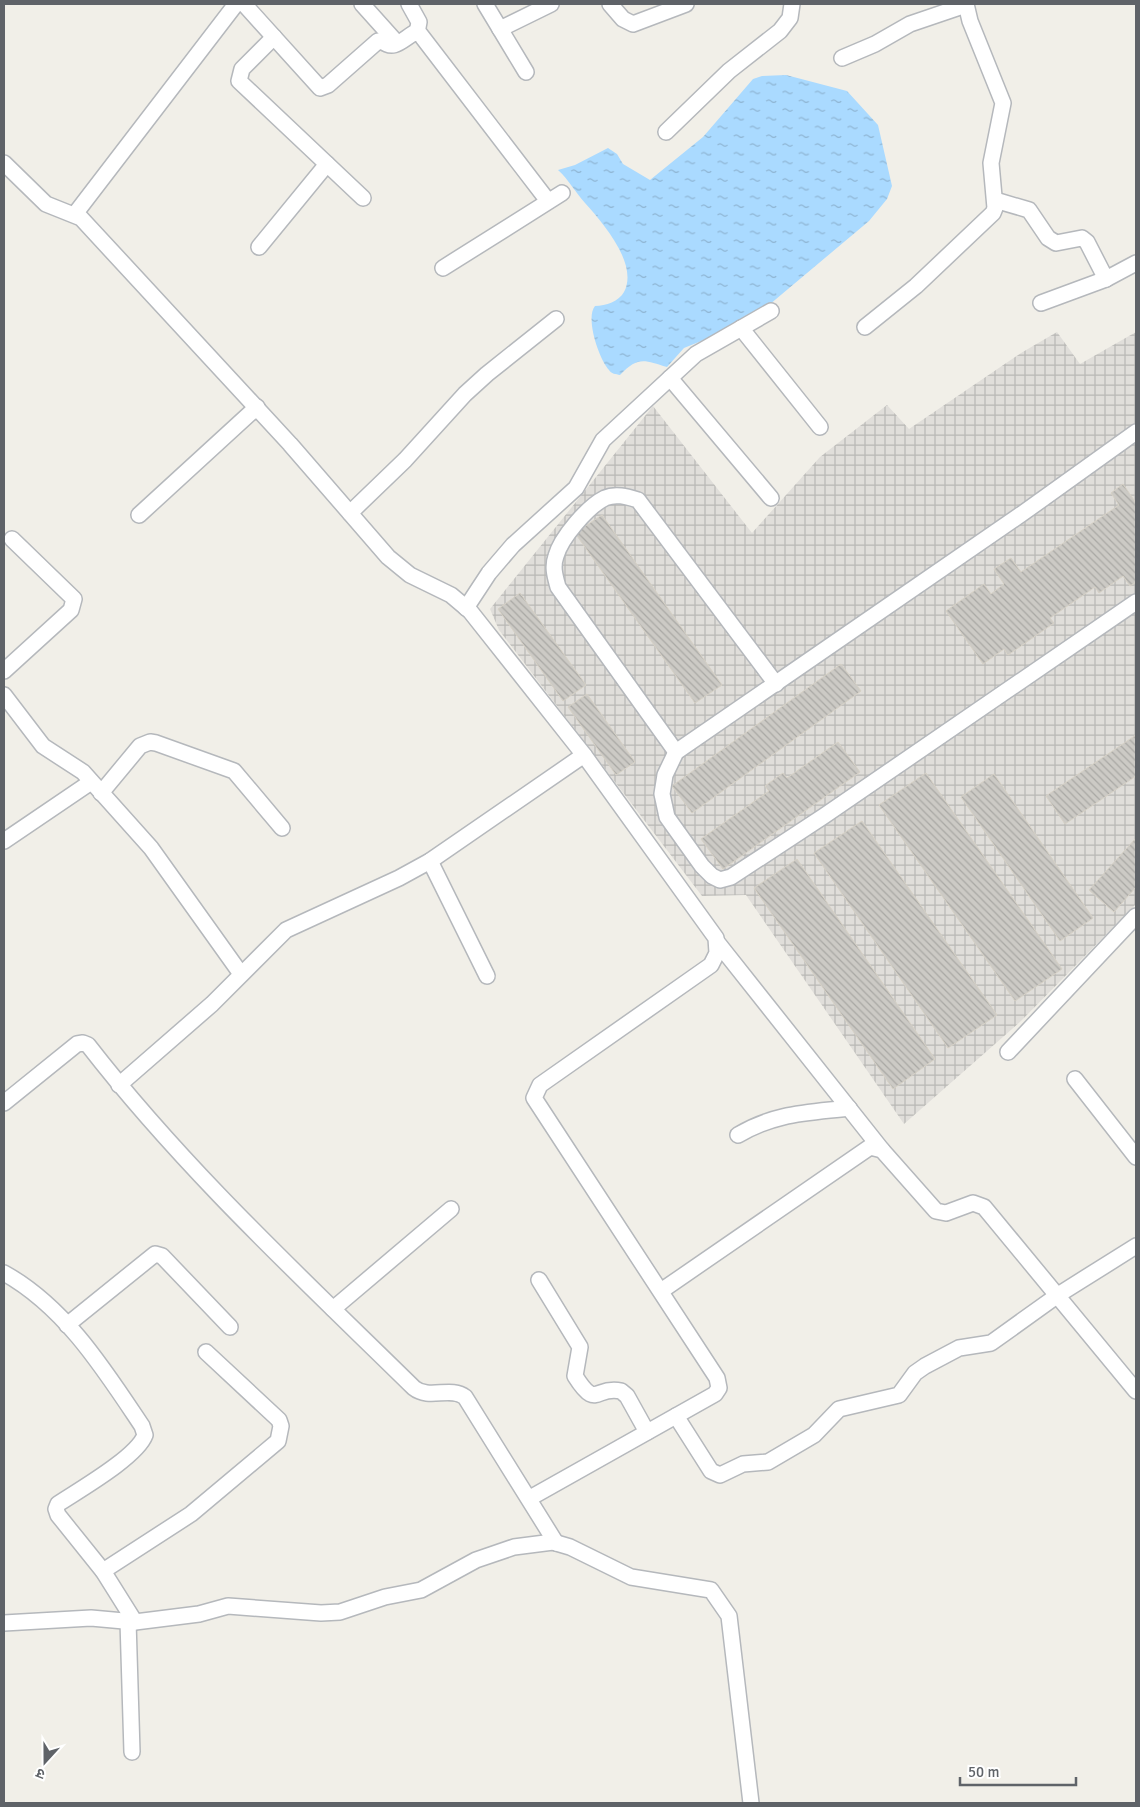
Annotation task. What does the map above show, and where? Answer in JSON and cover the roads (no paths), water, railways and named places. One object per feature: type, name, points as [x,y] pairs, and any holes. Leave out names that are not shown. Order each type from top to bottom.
[{"type":"street","points":[[76,214],[236,4]]},
{"type":"street","points":[[244,4],[320,88],[328,85],[378,42],[382,41],[390,47],[417,33]]},
{"type":"street","points":[[362,4],[398,43]]},
{"type":"street","points":[[409,4],[419,22],[417,33],[548,202]]},
{"type":"street","points":[[485,4],[526,72]]},
{"type":"street","points":[[500,29],[551,4]]},
{"type":"street","points":[[610,4],[623,19],[633,24],[686,4]]},
{"type":"street","points":[[842,58],[876,44],[910,24],[966,4],[970,21],[1003,103],[991,163],[995,200],[994,213],[916,286],[865,327]]},
{"type":"street","points":[[666,132],[729,71],[780,31],[790,18],[794,5]]},
{"type":"street","points":[[274,37],[242,69],[239,81],[363,198]]},
{"type":"street","points":[[4,163],[46,204],[58,210],[76,214],[257,407],[398,566],[410,575],[451,595],[466,608],[584,755],[649,843],[718,942],[882,1150],[936,1210],[946,1213],[973,1203],[984,1207],[1136,1390]]},
{"type":"street","points":[[259,246],[327,164]]},
{"type":"street","points":[[443,268],[562,193]]},
{"type":"street","points":[[995,200],[1029,210],[1048,238],[1056,243],[1082,238],[1087,242],[1106,279]]},
{"type":"street","points":[[1041,303],[1106,279],[1136,263]]},
{"type":"street","points":[[466,608],[513,545],[576,488],[603,440],[696,354],[771,310]]},
{"type":"street","points":[[350,513],[405,460],[464,394],[556,319]]},
{"type":"street","points":[[741,328],[820,427]]},
{"type":"street","points":[[670,378],[771,498]]},
{"type":"street","points":[[139,514],[257,407]]},
{"type":"street","points":[[1136,432],[676,752],[665,775],[662,794],[667,817],[702,866],[712,876],[720,880],[731,877],[824,816],[1136,602]]},
{"type":"street","points":[[676,752],[558,587],[554,571],[556,556],[566,536],[583,515],[605,498],[624,495],[638,500],[776,684]]},
{"type":"street","points":[[4,671],[71,610],[74,598],[12,539]]},
{"type":"street","points":[[4,695],[43,746],[83,772],[151,848],[241,974]]},
{"type":"street","points":[[4,841],[96,787],[140,746],[150,742],[228,767],[242,777],[282,828]]},
{"type":"street","points":[[119,1085],[212,1004],[286,930],[399,878],[430,860],[584,755]]},
{"type":"street","points":[[430,860],[486,976]]},
{"type":"street","points":[[1008,1052],[1136,916]]},
{"type":"street","points":[[530,1498],[718,1391],[719,1383],[661,1291],[537,1106],[535,1093],[540,1084],[711,965],[717,953],[718,942]]},
{"type":"street","points":[[4,1103],[77,1044],[83,1043],[88,1045],[119,1085],[179,1153],[333,1309],[418,1391],[427,1394],[456,1393],[464,1398],[530,1498],[556,1543]]},
{"type":"street","points":[[1075,1079],[1136,1157]]},
{"type":"street","points":[[738,1135],[758,1123],[776,1117],[849,1108]]},
{"type":"street","points":[[661,1291],[870,1147],[882,1150]]},
{"type":"street","points":[[333,1309],[451,1209]]},
{"type":"street","points":[[676,1416],[711,1471],[715,1474],[725,1473],[743,1464],[768,1462],[814,1435],[839,1409],[899,1395],[915,1374],[925,1366],[959,1348],[991,1343],[1058,1295],[1136,1246]]},
{"type":"street","points":[[66,1325],[148,1258],[156,1254],[162,1256],[230,1327]]},
{"type":"street","points":[[4,1273],[20,1282],[46,1302],[96,1356],[146,1435],[138,1446],[101,1476],[58,1504],[56,1509],[58,1515],[102,1571],[131,1621],[132,1752]]},
{"type":"street","points":[[539,1280],[580,1347],[575,1376],[585,1392],[591,1395],[620,1391],[627,1396],[647,1432]]},
{"type":"street","points":[[102,1571],[191,1514],[278,1441],[281,1426],[279,1420],[206,1352]]},
{"type":"street","points":[[4,1623],[91,1618],[131,1621],[199,1614],[228,1606],[321,1613],[340,1612],[386,1597],[421,1590],[476,1560],[514,1547],[556,1543],[631,1577],[711,1590],[719,1599],[729,1616],[750,1803]]},
{"type":"water","points":[[786,75],[847,91],[878,125],[892,186],[887,199],[869,221],[763,310],[726,331],[684,348],[667,367],[642,361],[632,365],[620,375],[614,374],[605,365],[594,338],[592,312],[595,306],[612,302],[622,295],[627,281],[627,269],[623,257],[609,232],[558,170],[575,165],[608,148],[617,154],[623,164],[650,180],[703,137],[753,79],[762,76]]}]
